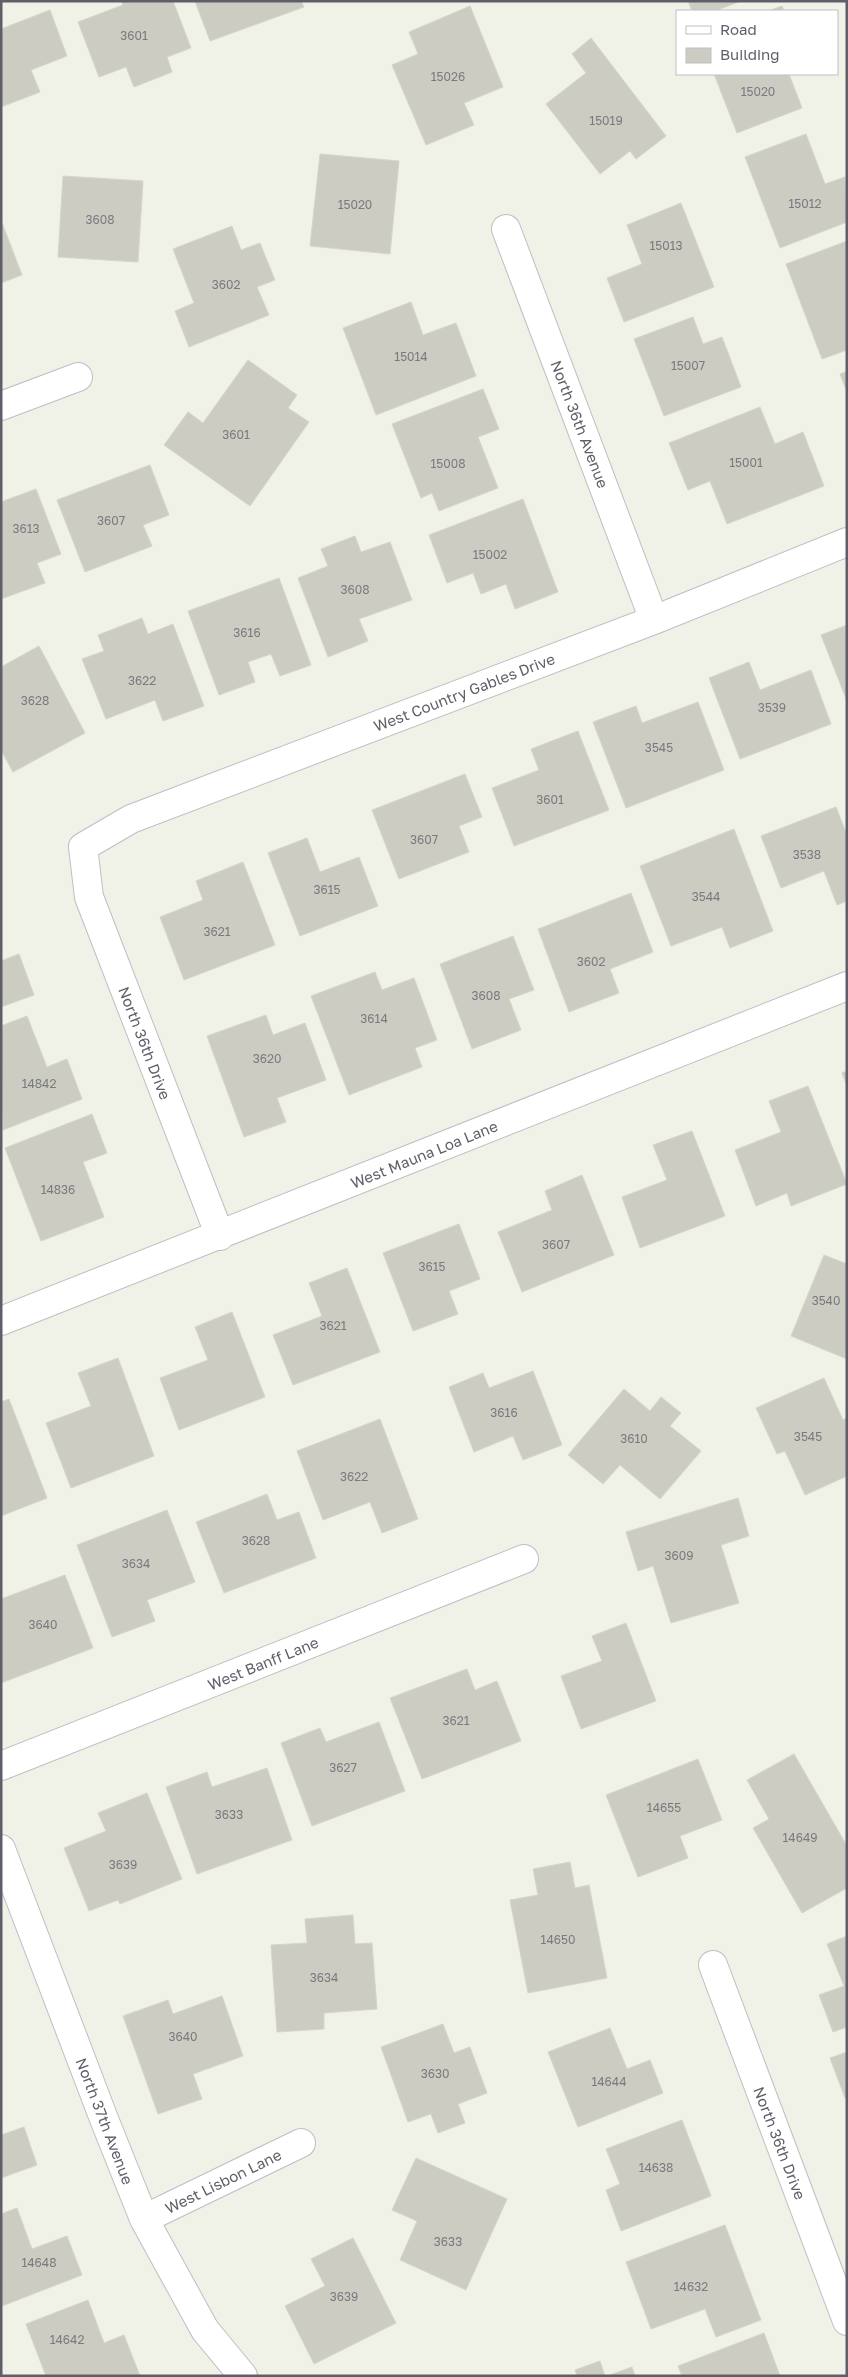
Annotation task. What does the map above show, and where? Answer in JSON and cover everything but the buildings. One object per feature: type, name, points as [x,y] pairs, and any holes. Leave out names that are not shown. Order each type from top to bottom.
[{"type":"street","name":"North 36th Avenue","points":[[506,229],[654,620]]},
{"type":"street","points":[[1,406],[78,377]]},
{"type":"street","name":"West Country Gables Drive","points":[[84,847],[131,819],[654,620],[847,542]]},
{"type":"street","name":"North 36th Drive","points":[[84,847],[90,897],[220,1236]]},
{"type":"street","name":"West Mauna Loa Lane","points":[[1,1321],[220,1236],[847,986]]},
{"type":"street","name":"West Banff Lane","points":[[1,1766],[524,1559]]},
{"type":"street","name":"North 37th Avenue","points":[[1,1849],[100,2110],[144,2219],[205,2330],[243,2376]]},
{"type":"street","name":"North 36th Drive","points":[[712,1965],[847,2321]]},
{"type":"street","name":"West Lisbon Lane","points":[[144,2219],[301,2143]]}]
